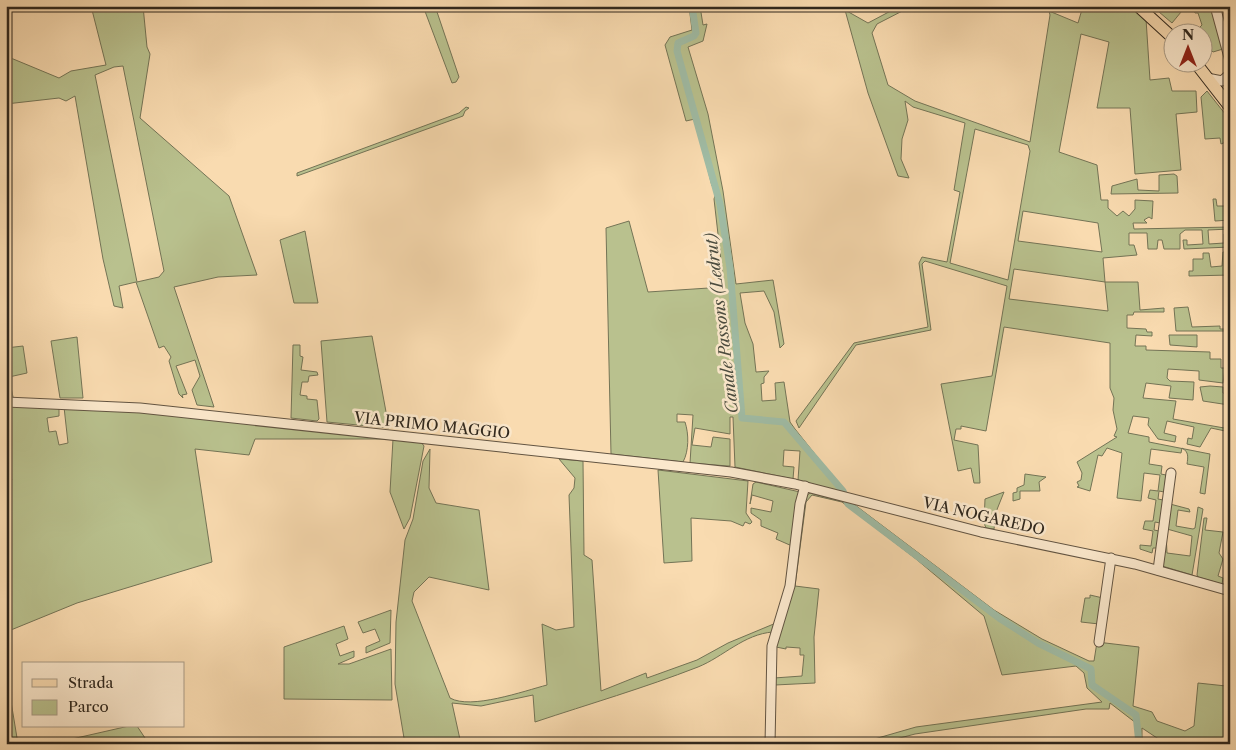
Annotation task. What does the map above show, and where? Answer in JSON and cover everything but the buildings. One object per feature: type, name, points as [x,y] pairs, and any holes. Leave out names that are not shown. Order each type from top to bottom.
[{"type":"main road","points":[[1138,6],[1164,30]]},
{"type":"main road","points":[[1202,72],[1230,107]]},
{"type":"street","points":[[1215,6],[1230,61]]},
{"type":"street","points":[[1207,78],[1222,81],[1230,74]]},
{"type":"street","name":"VIA PRIMO MAGGIO","points":[[6,402],[88,404],[169,411],[731,472],[805,486],[847,497]]},
{"type":"street","points":[[1158,570],[1170,473]]},
{"type":"street","points":[[770,744],[772,646],[790,586],[800,504],[805,486]]},
{"type":"street","name":"VIA NOGAREDO","points":[[847,497],[981,532],[1111,558],[1230,591]]},
{"type":"street","points":[[1100,642],[1111,558]]},
{"type":"green space","points":[[91,6],[143,6],[147,47],[150,54],[140,118],[229,196],[257,275],[218,277],[174,287],[214,407],[197,405],[192,390],[200,376],[195,360],[176,366],[187,394],[182,395],[183,398],[179,394],[169,361],[171,357],[164,346],[159,348],[136,282],[119,286],[123,308],[114,306],[103,259],[75,96],[66,101],[59,98],[6,104],[6,56],[59,78],[71,71],[106,65]],"holes":[[[123,66],[164,271],[159,277],[137,282],[95,75],[114,67]]]},
{"type":"green space","points":[[423,6],[435,6],[459,77],[456,82],[452,83]]},
{"type":"green space","points":[[689,6],[700,6],[703,25],[707,24],[703,41],[688,47],[708,114],[723,191],[736,284],[773,280],[784,344],[780,348],[774,312],[764,291],[740,293],[745,323],[753,344],[756,372],[769,371],[764,377],[764,383],[761,384],[762,401],[776,400],[775,383],[784,382],[790,422],[846,493],[798,480],[800,451],[784,450],[783,466],[794,467],[793,479],[735,467],[733,417],[730,417],[730,434],[695,428],[692,445],[711,447],[713,437],[730,439],[730,466],[690,463],[693,415],[677,414],[677,422],[685,422],[687,432],[688,442],[683,462],[611,454],[606,228],[629,221],[648,292],[724,287],[714,199],[717,189],[712,186],[695,119],[686,121],[665,45],[670,37],[692,30]]},
{"type":"green space","points":[[900,6],[912,6],[877,24],[872,33],[888,85],[915,101],[1030,142],[1050,15],[1049,11],[1078,23],[1083,6],[1130,6],[1146,19],[1150,80],[1169,78],[1172,91],[1196,91],[1197,112],[1176,114],[1181,170],[1135,174],[1130,108],[1097,108],[1109,42],[1081,34],[1059,152],[1097,165],[1101,200],[1108,200],[1108,208],[1117,216],[1123,211],[1129,216],[1135,209],[1135,200],[1153,201],[1152,219],[1149,217],[1144,220],[1147,223],[1133,223],[1134,229],[1230,227],[1230,229],[1208,230],[1209,244],[1224,243],[1224,234],[1229,234],[1230,247],[1184,249],[1183,240],[1187,240],[1187,245],[1203,244],[1202,230],[1185,230],[1180,234],[1180,249],[1164,249],[1162,240],[1158,240],[1157,249],[1148,249],[1147,233],[1129,233],[1129,245],[1134,245],[1137,255],[1103,258],[1105,282],[1138,282],[1140,310],[1164,308],[1164,312],[1134,312],[1133,315],[1127,315],[1127,328],[1146,329],[1147,332],[1152,332],[1152,336],[1136,335],[1135,346],[1146,346],[1146,350],[1210,352],[1210,359],[1221,359],[1221,368],[1225,368],[1223,383],[1199,380],[1199,371],[1168,369],[1167,378],[1170,381],[1194,382],[1193,400],[1169,398],[1171,386],[1146,383],[1143,398],[1176,401],[1173,419],[1230,429],[1230,432],[1211,428],[1200,447],[1187,444],[1188,438],[1192,439],[1194,427],[1167,421],[1164,433],[1176,436],[1175,442],[1158,439],[1148,425],[1149,418],[1133,416],[1128,433],[1149,437],[1149,442],[1182,448],[1181,453],[1151,449],[1149,464],[1162,466],[1161,474],[1166,475],[1164,492],[1159,491],[1158,499],[1163,500],[1160,523],[1155,522],[1154,530],[1159,531],[1157,548],[1153,548],[1152,553],[1140,549],[1140,545],[1151,546],[1153,531],[1143,529],[1145,521],[1153,521],[1156,500],[1148,498],[1150,490],[1158,491],[1160,475],[1144,473],[1141,501],[1117,498],[1122,453],[1107,448],[1102,456],[1098,455],[1090,491],[1077,487],[1079,486],[1077,482],[1081,480],[1082,473],[1077,462],[1117,437],[1114,436],[1117,429],[1113,410],[1114,398],[1110,388],[1110,343],[1004,327],[986,431],[961,426],[961,429],[956,429],[954,440],[978,445],[980,483],[974,483],[971,468],[958,471],[941,384],[992,376],[1007,286],[925,261],[922,264],[931,330],[856,345],[799,428],[796,421],[854,343],[928,327],[919,263],[922,257],[947,262],[960,192],[954,190],[965,123],[913,107],[905,101],[908,120],[902,139],[901,159],[909,178],[898,176],[868,93],[845,10],[868,23]],"holes":[[[975,129],[1028,145],[1030,151],[1008,280],[950,263]],[[1023,211],[1098,223],[1102,252],[1018,241]],[[1014,269],[1105,282],[1108,311],[1009,299]]]},
{"type":"green space","points":[[1036,6],[1050,6],[1049,11]]},
{"type":"green space","points":[[1152,6],[1186,6],[1171,22]]},
{"type":"green space","points":[[1197,6],[1211,6],[1223,49],[1214,52],[1214,22],[1201,22],[1198,13],[1195,13],[1193,8]]},
{"type":"green space","points":[[1207,91],[1226,115],[1228,141],[1221,144],[1220,138],[1205,139],[1201,97]]},
{"type":"green space","points":[[466,107],[469,108],[463,116],[297,176],[297,173],[459,113]]},
{"type":"green space","points":[[1174,174],[1177,176],[1178,193],[1111,194],[1112,186],[1137,179],[1138,190],[1159,191],[1159,175]]},
{"type":"green space","points":[[1230,191],[1230,220],[1215,221],[1213,199],[1216,199],[1217,206],[1228,206],[1226,192]]},
{"type":"green space","points":[[305,231],[318,303],[294,303],[280,240]]},
{"type":"green space","points":[[1223,252],[1230,252],[1230,275],[1189,276],[1189,271],[1193,271],[1193,259],[1203,259],[1203,253],[1209,253],[1211,267],[1222,266]]},
{"type":"green space","points":[[1188,307],[1192,327],[1220,326],[1220,329],[1230,329],[1230,331],[1176,331],[1174,308]]},
{"type":"green space","points":[[1169,335],[1197,335],[1197,347],[1170,345]]},
{"type":"green space","points":[[372,336],[389,428],[327,422],[321,341]]},
{"type":"green space","points":[[77,337],[83,398],[60,398],[51,341]]},
{"type":"green space","points":[[293,345],[300,345],[300,356],[303,357],[301,370],[317,372],[318,375],[309,376],[308,382],[302,382],[300,395],[307,396],[307,399],[317,400],[319,419],[317,421],[291,418]]},
{"type":"green space","points":[[23,346],[27,373],[9,377],[13,397],[6,396],[6,348]]},
{"type":"green space","points":[[1200,387],[1223,387],[1223,393],[1230,395],[1229,405],[1203,401]]},
{"type":"green space","points":[[6,405],[59,407],[59,416],[47,418],[49,432],[56,431],[59,445],[68,443],[64,407],[137,411],[421,442],[424,446],[410,518],[404,529],[390,492],[393,439],[255,439],[249,455],[195,449],[212,562],[77,603],[6,632],[6,481],[12,480],[6,464]]},
{"type":"green space","points":[[430,449],[429,488],[436,503],[479,510],[489,590],[429,577],[414,592],[412,601],[450,698],[459,701],[484,701],[547,685],[542,624],[556,630],[574,627],[569,495],[574,488],[575,478],[559,459],[583,461],[584,555],[592,560],[601,691],[646,673],[647,678],[697,660],[728,643],[776,623],[773,632],[743,641],[698,667],[535,722],[533,695],[481,706],[452,703],[461,744],[405,744],[395,684],[396,622],[405,540],[413,519],[423,461]]},
{"type":"green space","points":[[1183,449],[1210,454],[1205,494],[1200,493],[1204,467],[1187,464],[1188,455]]},
{"type":"green space","points":[[658,470],[748,481],[746,513],[752,522],[750,524],[745,522],[743,526],[731,521],[691,518],[692,561],[664,563]]},
{"type":"green space","points":[[1025,474],[1046,477],[1039,482],[1040,491],[1020,491],[1020,499],[1013,501],[1013,493],[1017,492],[1017,488],[1024,485]]},
{"type":"green space","points":[[756,482],[800,492],[792,546],[776,539],[778,533],[761,526],[761,520],[751,513],[751,508],[771,512],[773,501],[752,495],[750,504],[753,484]]},
{"type":"green space","points":[[1004,492],[996,512],[994,529],[986,528],[984,523],[985,499]]},
{"type":"green space","points":[[810,493],[855,505],[994,610],[1042,639],[1089,661],[1094,661],[1097,642],[1139,647],[1133,706],[1152,712],[1157,721],[1185,731],[1194,726],[1198,683],[1226,686],[1230,683],[1230,744],[1166,744],[1142,728],[1142,744],[1137,744],[1136,723],[1110,703],[1109,709],[1086,709],[915,734],[877,744],[857,744],[916,727],[1102,702],[1087,688],[1084,673],[1076,666],[1002,675],[984,616],[916,559],[842,502],[812,495],[806,502],[795,586],[819,589],[814,637],[815,683],[775,685],[774,678],[802,676],[804,655],[800,655],[800,648],[786,647],[786,649],[776,647],[805,497]]},
{"type":"green space","points":[[1170,504],[1189,509],[1190,512],[1178,510],[1176,526],[1193,529],[1195,528],[1198,507],[1203,509],[1192,575],[1162,566],[1166,534],[1167,553],[1190,556],[1192,536],[1167,529]]},
{"type":"green space","points":[[1204,518],[1207,518],[1205,530],[1223,532],[1219,553],[1223,559],[1218,576],[1223,578],[1222,584],[1198,577],[1197,575]]},
{"type":"green space","points":[[1090,595],[1103,598],[1099,624],[1081,622],[1085,598],[1090,598]]},
{"type":"green space","points":[[391,610],[390,643],[366,653],[366,647],[380,641],[375,629],[363,633],[358,622]]},
{"type":"green space","points":[[344,626],[348,639],[336,644],[340,656],[354,651],[354,657],[338,664],[349,664],[391,649],[392,700],[284,699],[284,647]]},
{"type":"green space","points":[[6,671],[18,744],[6,744]]},
{"type":"green space","points":[[120,728],[138,728],[149,744],[50,744]]},
{"type":"waterway","name":"Canale Passons (Ledrut)","points":[[692,6],[696,33],[694,36],[678,43],[677,51],[720,204],[730,268],[742,418],[784,422],[843,491],[848,504],[999,618],[1038,643],[1091,669],[1092,685],[1136,715],[1139,744]]}]
